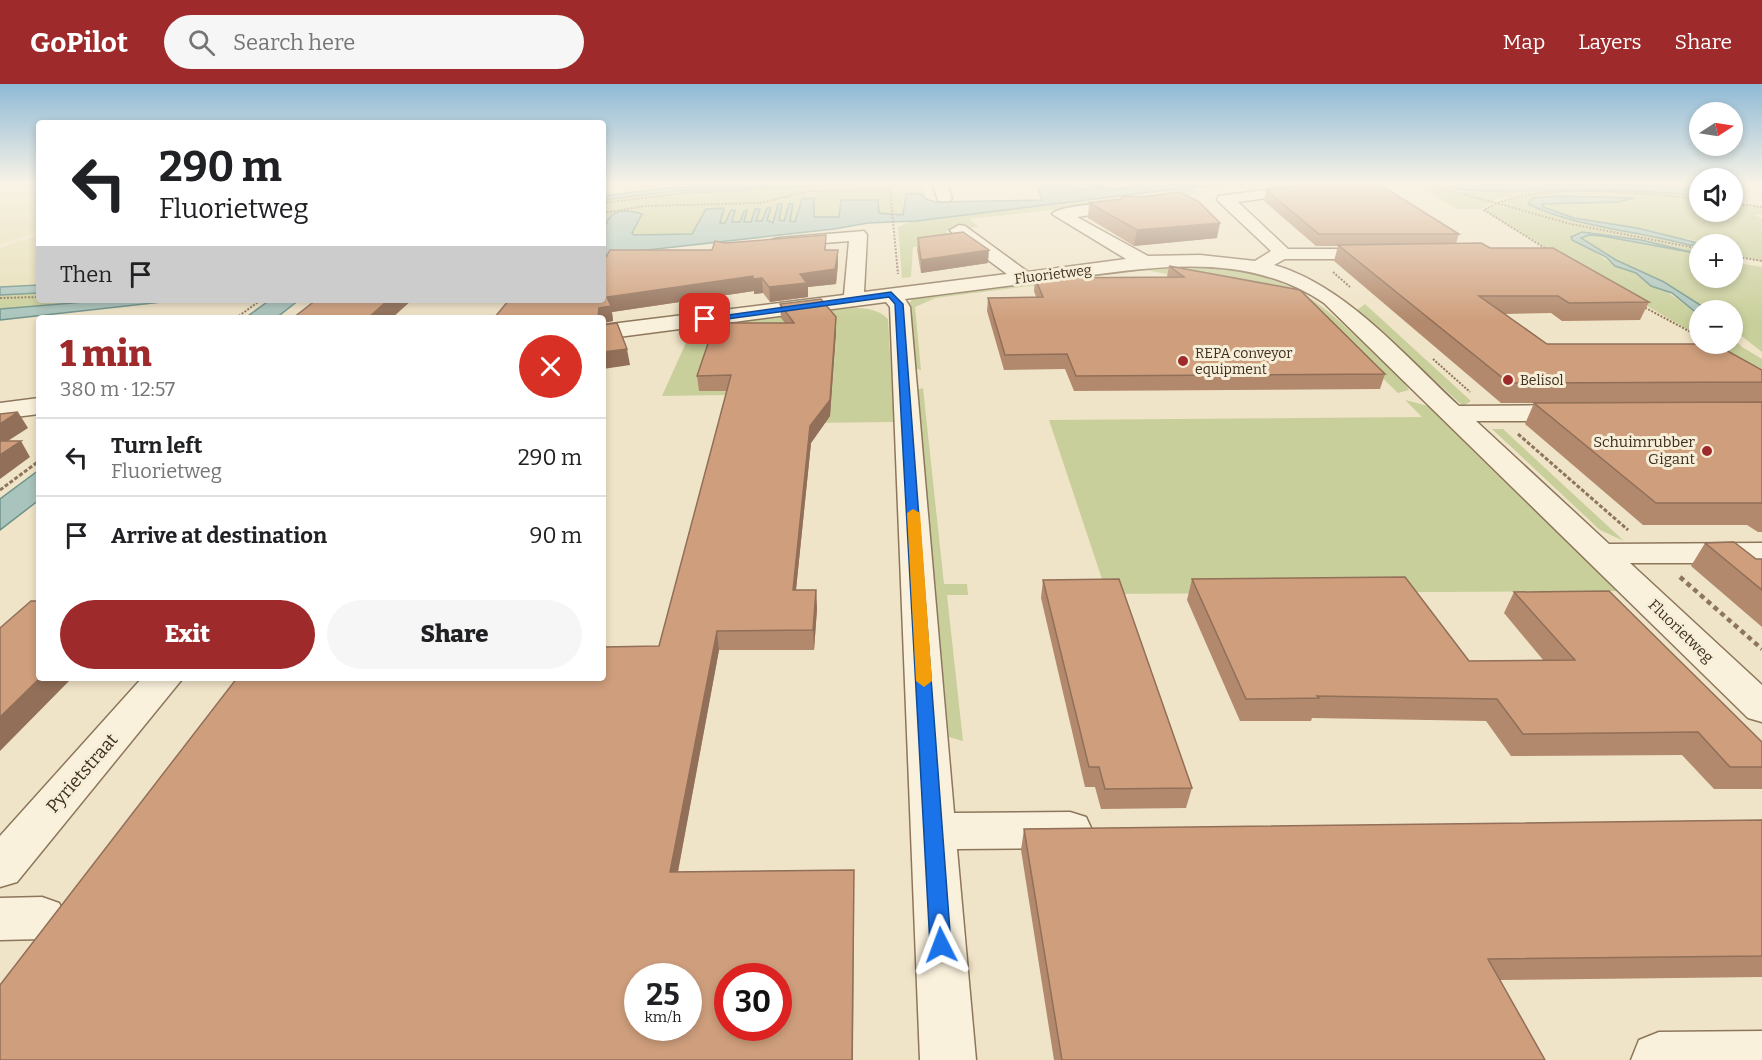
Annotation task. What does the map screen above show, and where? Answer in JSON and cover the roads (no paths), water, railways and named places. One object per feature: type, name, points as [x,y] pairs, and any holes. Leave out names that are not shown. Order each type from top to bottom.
[{"type":"street","points":[[959,230],[1023,277]]},
{"type":"street","points":[[1088,230],[1145,262]]},
{"type":"street","points":[[1258,230],[1279,249],[1281,254]]},
{"type":"street","points":[[762,245],[858,235],[854,299]]},
{"type":"street","points":[[1256,268],[1281,254],[1401,254]]},
{"type":"street","name":"Fluorietweg","points":[[606,332],[1145,262],[1207,261],[1256,268],[1290,277],[1323,293],[1600,554],[1746,678],[1762,708]]},
{"type":"street","points":[[895,293],[900,307],[948,1060]]},
{"type":"street","points":[[0,411],[36,406]]},
{"type":"street","points":[[1452,414],[1600,413]]},
{"type":"street","points":[[1600,554],[1762,553]]},
{"type":"street","name":"Pyrietstraat","points":[[0,868],[161,681]]},
{"type":"street","points":[[933,831],[1107,830]]},
{"type":"street","points":[[1659,1060],[1762,1059]]},
{"type":"water","points":[[606,230],[634,230],[632,233],[634,235],[692,234],[694,230],[829,230],[606,255]]},
{"type":"water","points":[[1615,230],[1643,230],[1689,241],[1689,245]]},
{"type":"water","points":[[1582,232],[1641,240],[1689,252],[1602,236],[1589,235],[1581,238],[1616,260],[1664,282],[1692,300],[1689,300],[1689,307],[1672,293],[1651,286],[1636,273],[1615,266],[1606,257],[1572,240],[1571,237]]},
{"type":"water","points":[[36,285],[36,293],[0,295],[0,287]]},
{"type":"water","points":[[73,303],[153,303],[0,320],[0,309]]},
{"type":"water","points":[[266,303],[295,303],[280,315],[249,315]]},
{"type":"water","points":[[36,472],[36,502],[0,530],[0,499]]},
{"type":"place","name":"REPA conveyor equipment","points":[[1183,361]]},
{"type":"place","name":"Belisol","points":[[1508,380]]},
{"type":"place","name":"Schuimrubber Gigant","points":[[1707,451]]}]
